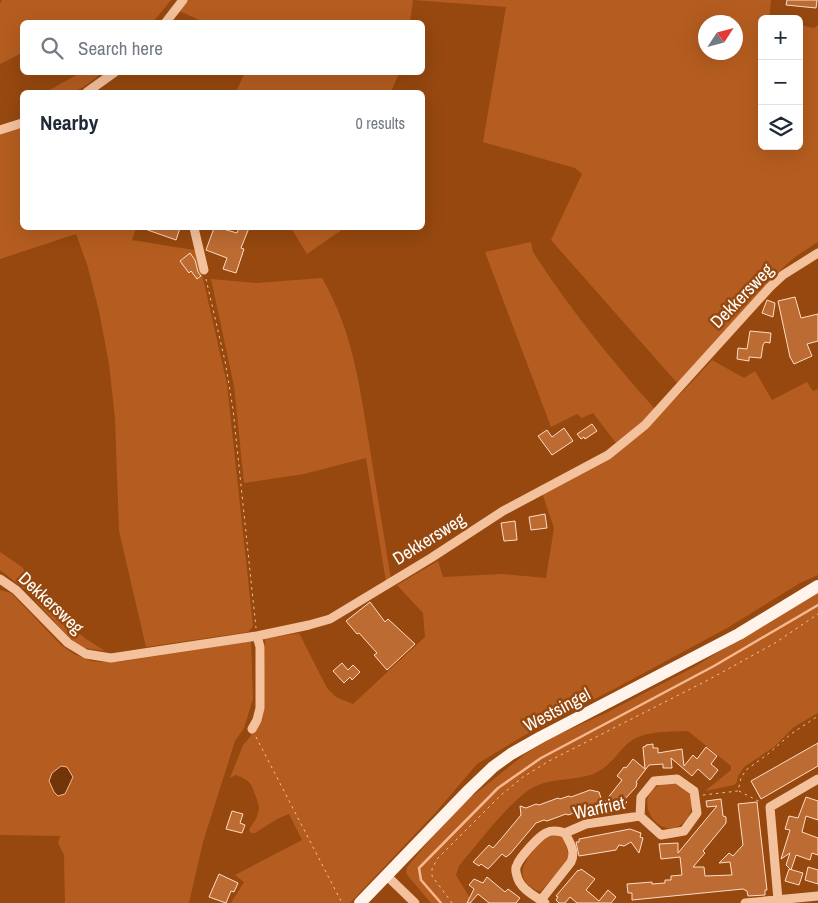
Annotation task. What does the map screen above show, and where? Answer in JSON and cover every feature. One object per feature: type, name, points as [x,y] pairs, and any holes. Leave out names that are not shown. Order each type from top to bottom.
[{"type":"main road","name":"Westsingel","points":[[360,903],[468,790],[511,754],[739,634],[818,585]]},
{"type":"street","points":[[168,20],[183,0]]},
{"type":"street","points":[[90,90],[111,75]]},
{"type":"street","points":[[0,130],[20,124]]},
{"type":"street","points":[[194,230],[204,270]]},
{"type":"street","name":"Dekkersweg","points":[[0,578],[16,590],[68,643],[86,654],[111,658],[257,636],[330,619],[431,558],[503,511],[608,455],[651,419],[783,274],[818,253]]},
{"type":"street","points":[[252,729],[260,708],[260,647],[257,636]]},
{"type":"street","name":"Warfriet","points":[[677,779],[694,791],[698,813],[684,831],[661,835],[640,816],[641,797],[654,781],[677,779]]},
{"type":"street","points":[[778,900],[770,807],[818,779]]},
{"type":"street","name":"Warfriet","points":[[565,833],[574,856],[543,902],[519,882],[516,874],[516,865],[537,840],[546,833],[558,831],[565,833],[586,824],[640,816]]},
{"type":"street","points":[[386,875],[415,903]]},
{"type":"street","points":[[745,903],[818,896]]},
{"type":"path","points":[[204,270],[225,361],[233,409],[257,636]]},
{"type":"path","points":[[452,903],[432,876],[432,869],[438,859],[517,781],[549,761],[668,701],[775,643],[818,614]]},
{"type":"path","points":[[738,791],[741,778],[746,770],[791,734],[818,716]]},
{"type":"path","points":[[252,729],[342,903]]},
{"type":"path","points":[[695,796],[738,791],[770,807]]},
{"type":"shaded area","points":[[2,0],[171,0],[155,20],[20,20],[20,54],[0,64],[0,3]]},
{"type":"shaded area","points":[[186,0],[413,0],[410,20],[199,20],[179,11]]},
{"type":"shaded area","points":[[413,0],[771,0],[769,15],[758,15],[758,150],[803,150],[803,26],[814,28],[818,25],[818,242],[782,268],[765,290],[678,384],[551,240],[582,174],[575,168],[483,142],[506,7]]},
{"type":"shaded area","points":[[76,75],[99,75],[77,90],[50,90]]},
{"type":"shaded area","points":[[244,75],[398,75],[392,90],[237,90]]},
{"type":"shaded area","points":[[20,128],[20,230],[135,230],[132,240],[197,252],[227,384],[253,626],[248,632],[146,647],[119,531],[115,419],[109,364],[99,311],[87,264],[76,234],[0,259],[0,135]]},
{"type":"shaded area","points":[[292,230],[341,230],[340,231],[307,254]]},
{"type":"shaded area","points":[[531,242],[533,252],[576,313],[622,372],[655,409],[639,426],[616,443],[593,413],[582,418],[577,414],[551,427],[485,252]]},
{"type":"shaded area","points":[[322,278],[341,318],[358,379],[391,580],[386,582],[366,458],[304,474],[244,483],[234,386],[211,279],[257,283]]},
{"type":"shaded area","points":[[712,360],[744,378],[755,371],[772,400],[807,382],[813,391],[818,389],[818,575],[800,583],[729,627],[525,735],[477,764],[436,812],[350,903],[231,903],[244,882],[235,875],[302,840],[289,814],[255,833],[251,833],[249,830],[257,817],[259,808],[254,792],[250,783],[245,779],[236,775],[230,778],[243,745],[250,737],[263,710],[265,639],[299,633],[327,688],[336,697],[353,704],[425,637],[423,613],[397,585],[438,561],[443,577],[502,574],[546,578],[554,528],[542,493],[647,427]]},
{"type":"shaded area","points":[[0,552],[22,567],[68,625],[105,651],[84,648],[72,641],[27,591],[0,570]]},
{"type":"shaded area","points":[[0,590],[11,593],[61,645],[74,654],[91,661],[125,661],[251,641],[253,699],[244,728],[235,741],[203,842],[189,903],[65,903],[64,855],[58,843],[60,836],[0,835]]},
{"type":"shaded area","points":[[818,590],[818,713],[794,727],[774,747],[744,767],[734,785],[705,791],[731,770],[731,766],[688,731],[647,734],[632,740],[607,766],[599,771],[586,776],[552,781],[536,786],[527,791],[506,810],[459,866],[456,875],[473,903],[431,903],[408,876],[406,872],[407,867],[445,822],[470,798],[525,754],[553,737],[608,712],[696,666]]},
{"type":"shaded area","points":[[61,766],[67,767],[73,777],[65,794],[58,796],[49,781],[52,773]]},
{"type":"shaded area","points":[[671,782],[684,788],[693,799],[688,818],[679,826],[670,828],[662,826],[654,820],[649,812],[647,803],[650,794],[657,787]]},
{"type":"shaded area","points":[[563,836],[569,856],[565,865],[540,892],[527,884],[524,879],[523,869],[525,863],[541,842],[547,838]]},
{"type":"building","points":[[787,0],[817,0],[816,8],[786,5]]},
{"type":"building","points":[[148,230],[179,230],[176,240]]},
{"type":"building","points":[[213,230],[227,230],[237,233],[238,230],[248,230],[241,248],[244,249],[236,273],[223,269],[227,258],[206,250]]},
{"type":"building","points":[[190,253],[201,276],[197,279],[191,271],[189,273],[180,261]]},
{"type":"building","points":[[795,297],[801,318],[818,314],[818,341],[807,344],[812,356],[794,364],[790,357],[778,301]]},
{"type":"building","points":[[767,300],[775,303],[773,317],[762,313]]},
{"type":"building","points":[[750,331],[771,333],[770,343],[765,342],[763,345],[761,358],[749,357],[749,361],[737,359],[738,348],[747,349]]},
{"type":"building","points":[[592,424],[597,431],[585,439],[584,437],[581,439],[577,434]]},
{"type":"building","points":[[564,428],[573,441],[552,455],[538,436],[547,430],[552,437]]},
{"type":"building","points":[[545,514],[547,528],[531,530],[529,517]]},
{"type":"building","points":[[515,521],[517,540],[504,541],[501,523]]},
{"type":"building","points":[[370,602],[385,622],[388,619],[415,644],[387,670],[374,655],[377,653],[346,621]]},
{"type":"building","points":[[342,663],[348,670],[353,665],[360,672],[352,680],[350,677],[344,683],[333,671]]},
{"type":"building","points":[[818,743],[818,766],[761,799],[751,781]]},
{"type":"building","points":[[653,744],[653,748],[658,748],[658,753],[682,749],[684,766],[693,755],[697,759],[706,747],[717,756],[711,764],[718,770],[710,780],[698,769],[692,776],[671,758],[672,768],[663,768],[663,764],[649,765],[636,782],[636,787],[624,800],[627,802],[621,808],[612,801],[580,813],[566,814],[547,821],[544,820],[536,823],[510,854],[506,857],[502,854],[488,869],[481,864],[479,866],[473,862],[489,845],[493,848],[501,839],[521,815],[520,806],[526,808],[558,798],[571,797],[590,790],[599,792],[603,804],[622,780],[617,776],[633,759],[645,769],[643,747]]},
{"type":"building","points":[[806,797],[818,801],[818,820],[806,816],[802,832],[818,838],[818,855],[812,853],[810,860],[796,855],[791,870],[786,865],[790,853],[781,859],[790,830],[785,829],[789,816],[798,818]]},
{"type":"building","points":[[721,799],[723,816],[726,817],[726,823],[703,851],[705,853],[693,867],[704,867],[705,876],[732,875],[730,862],[719,863],[729,853],[733,856],[743,845],[738,804],[757,802],[767,890],[765,890],[765,895],[748,896],[747,891],[743,889],[632,900],[632,893],[628,893],[627,884],[665,883],[665,880],[671,880],[671,876],[682,875],[680,857],[661,859],[659,844],[678,843],[678,853],[717,806],[707,807],[706,801]]},
{"type":"building","points":[[232,811],[243,814],[240,823],[245,825],[242,833],[226,829]]},
{"type":"building","points":[[630,829],[641,833],[640,837],[643,838],[639,853],[631,842],[624,846],[619,845],[616,850],[579,856],[576,842],[579,842],[579,839]]},
{"type":"building","points":[[808,867],[818,870],[818,884],[805,880]]},
{"type":"building","points":[[581,869],[595,879],[586,890],[599,901],[608,890],[616,897],[611,903],[577,903],[570,897],[565,903],[559,903],[556,900],[558,897],[556,896],[578,870]]},
{"type":"building","points":[[789,869],[803,873],[799,885],[785,881]]},
{"type":"building","points":[[219,874],[238,883],[234,892],[231,891],[226,903],[209,897]]},
{"type":"building","points":[[487,877],[505,892],[508,889],[520,898],[516,903],[489,903],[478,894],[470,903],[467,903],[474,889],[469,885],[474,879],[483,883]]},
{"type":"waterway","points":[[441,903],[421,880],[419,868],[498,788],[541,758],[714,666],[818,605]]}]
